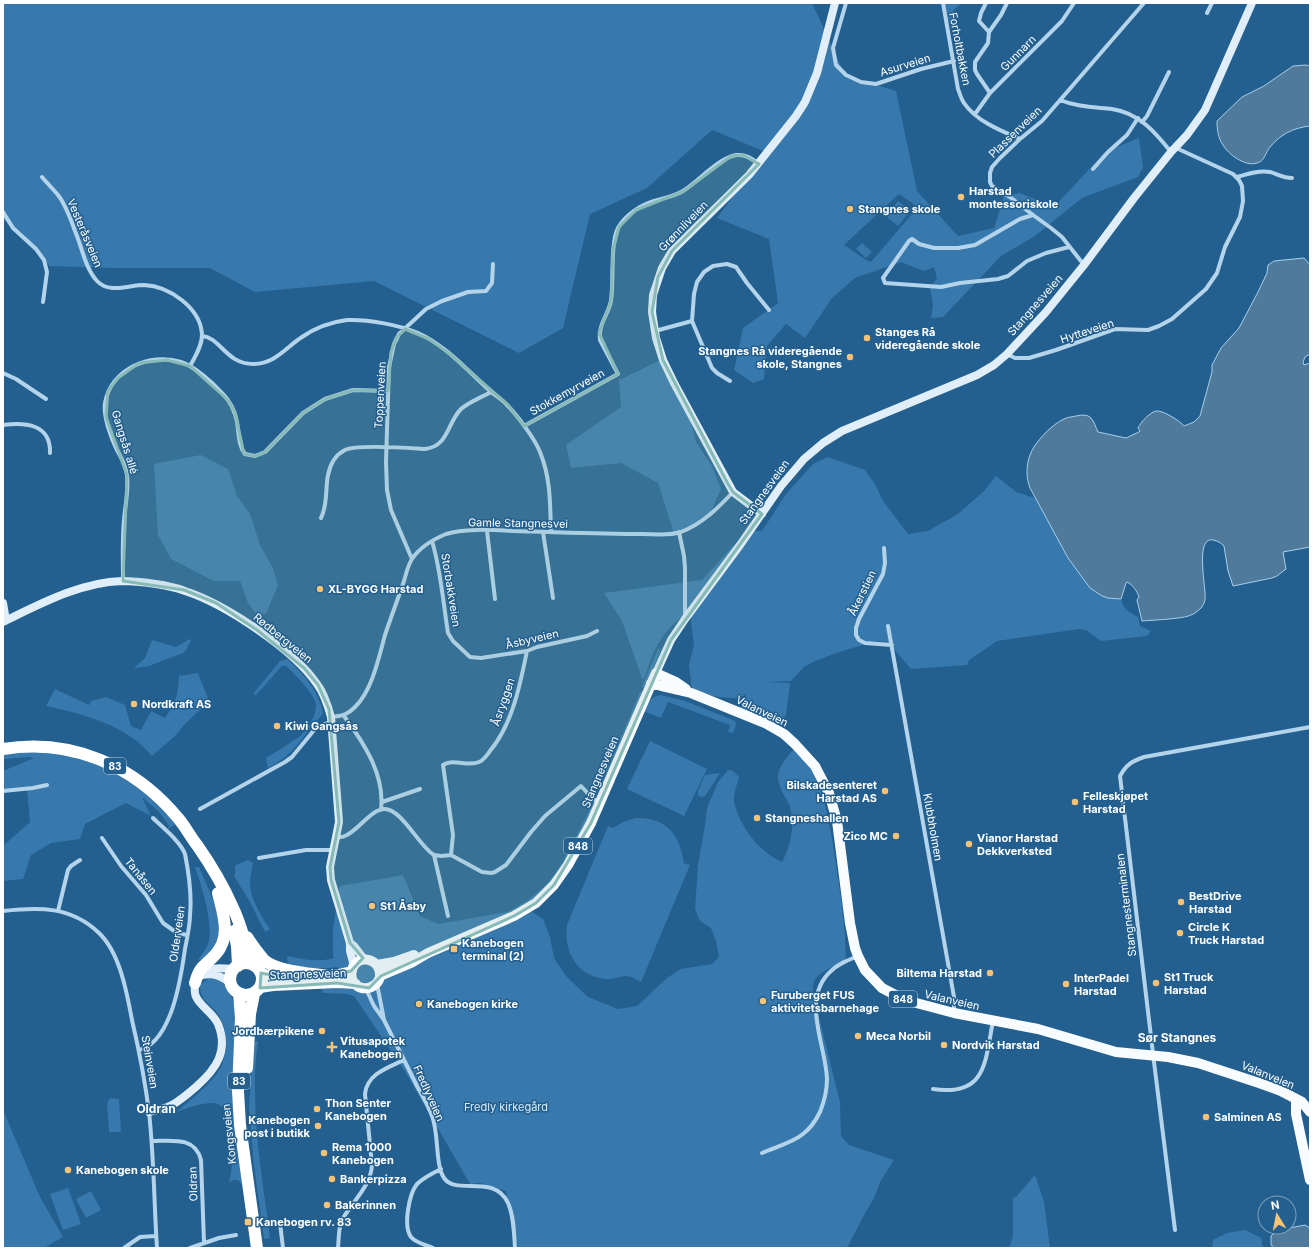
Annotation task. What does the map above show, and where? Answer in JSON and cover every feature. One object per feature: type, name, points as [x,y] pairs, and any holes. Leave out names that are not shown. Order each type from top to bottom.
[{"type":"highway","name":"83","points":[[3,749],[35,747],[69,750],[103,760],[117,767],[146,786],[168,807],[210,862],[234,909],[262,982],[257,991]]},
{"type":"highway","name":"83","points":[[196,844],[199,857],[230,917],[238,946],[236,968],[231,975],[231,982]]},
{"type":"highway","name":"83","points":[[198,979],[199,970],[214,956],[222,945],[226,932],[218,893]]},
{"type":"highway","name":"83","points":[[242,931],[268,963],[291,971],[328,976]]},
{"type":"highway","points":[[236,968],[245,964],[257,969]]},
{"type":"highway","points":[[231,982],[233,988],[239,993],[248,995],[257,991]]},
{"type":"highway","name":"Kongsveien","points":[[257,991],[250,1014],[246,1109],[262,1248]]},
{"type":"highway","name":"Kongsveien","points":[[239,993],[241,1018],[239,1079],[240,1125],[257,1248]]},
{"type":"main road","name":"Valanveien","points":[[653,678],[676,682],[691,693],[765,723],[784,734],[815,766],[829,792],[837,821],[852,938],[858,956],[865,970],[882,988],[894,995],[919,1005],[1038,1029],[1116,1052],[1184,1060],[1214,1068],[1281,1091],[1296,1100]]},
{"type":"main road","name":"Stangnesveien","points":[[353,968],[352,978],[359,987],[372,987],[379,980],[428,952],[514,916],[536,903],[545,895],[568,865],[591,823],[653,678]]},
{"type":"main road","name":"Stangnesveien","points":[[377,965],[394,962],[416,954],[428,952]]},
{"type":"main road","name":"Stangnesveien","points":[[257,969],[275,977],[328,976],[353,968],[358,962],[364,960]]},
{"type":"main road","points":[[364,960],[373,961],[377,965],[380,970],[379,980]]},
{"type":"main road","name":"Stangnesveien","points":[[257,991],[273,986],[356,984]]},
{"type":"main road","points":[[1296,1100],[1296,1114],[1310,1180]]},
{"type":"main road","name":"848","points":[[1296,1100],[1302,1102],[1310,1112]]},
{"type":"street","name":"Grønnliveien","points":[[762,514],[733,492],[668,370],[659,348],[655,331],[652,312],[653,295],[658,277],[667,258],[680,242],[759,164],[796,116],[809,93],[818,68],[835,3]]},
{"type":"street","name":"Asurveien","points":[[846,3],[834,48],[836,65],[846,75],[861,82],[876,84],[921,69],[954,61]]},
{"type":"street","name":"Forholtbakken","points":[[943,3],[958,89],[965,105],[982,120],[1005,133],[1020,139]]},
{"type":"street","points":[[986,3],[979,21],[989,32]]},
{"type":"street","points":[[990,93],[977,74],[974,66],[979,55],[988,43],[989,32],[1001,15],[1007,3]]},
{"type":"street","name":"Gunnarn","points":[[975,114],[990,93],[1054,30],[1074,3]]},
{"type":"street","name":"Plassenveien","points":[[1084,265],[1062,238],[1051,228],[1010,197],[992,186],[990,182],[990,173],[992,167],[1000,158],[1042,121],[1144,3]]},
{"type":"street","points":[[1207,13],[1212,3]]},
{"type":"street","name":"Stangnesveien","points":[[653,678],[671,640],[685,619],[740,545],[781,486],[804,459],[823,443],[842,431],[954,386],[994,365],[1008,354],[1046,312],[1084,265],[1134,198],[1205,110],[1252,3]]},
{"type":"street","points":[[1143,121],[1169,72]]},
{"type":"street","points":[[1060,100],[1068,104],[1114,109],[1130,113],[1143,121],[1173,150],[1237,177],[1270,172],[1285,178],[1292,178]]},
{"type":"street","points":[[1093,169],[1127,134],[1138,118]]},
{"type":"street","name":"Stokkemyrveien","points":[[524,426],[618,374],[600,340],[599,333],[610,309],[614,240],[619,227],[628,216],[647,204],[684,190],[722,161],[731,156],[743,155],[750,157],[759,164]]},
{"type":"street","name":"Vesteråsveien","points":[[42,177],[60,196],[75,230],[89,269],[99,283],[111,288],[144,285],[154,287],[179,298],[192,311],[200,324],[202,336]]},
{"type":"street","name":"Hytteveien","points":[[1008,354],[1015,358],[1029,358],[1115,329],[1148,330],[1172,319],[1206,289],[1217,273],[1225,248],[1240,217],[1243,201],[1242,186],[1237,177]]},
{"type":"street","points":[[3,212],[13,228],[36,249],[44,260],[47,272],[43,302]]},
{"type":"street","points":[[1033,215],[1020,219],[975,245],[958,248],[934,248],[920,244],[912,239],[909,241],[883,278],[885,283],[941,287],[960,283],[998,279],[1008,276],[1027,261],[1046,253],[1070,247]]},
{"type":"street","name":"Toppenveien","points":[[412,559],[388,501],[386,478],[389,367],[394,344],[399,334],[426,310],[442,301],[468,292],[486,291],[492,283],[493,264]]},
{"type":"street","points":[[730,381],[712,368],[692,321],[694,294],[697,282],[704,272],[713,266],[727,264],[736,267],[768,310]]},
{"type":"street","name":"Stokkemyrveien","points":[[202,336],[211,338],[230,356],[245,363],[253,364],[269,362],[311,331],[348,320],[382,323],[418,333],[436,344],[458,361],[491,392],[508,405],[524,426],[539,451],[548,477],[551,532]]},
{"type":"street","points":[[655,331],[692,321]]},
{"type":"street","points":[[190,366],[198,350],[202,336]]},
{"type":"street","name":"Gangsås allé","points":[[123,582],[123,534],[127,475],[114,442],[105,410],[110,388],[124,372],[139,363],[156,359],[182,362],[190,366],[215,385],[228,400],[235,412],[240,443],[245,454],[255,456],[265,452],[303,413],[325,399],[353,390],[388,391]]},
{"type":"street","points":[[3,373],[16,379],[46,399]]},
{"type":"street","points":[[321,518],[326,504],[328,476],[335,459],[344,450],[351,448],[425,449],[435,446],[444,438],[461,410],[466,405],[491,392]]},
{"type":"street","points":[[3,425],[17,423],[26,424],[41,431],[49,441],[50,453]]},
{"type":"street","name":"Gamle Stangnesvei","points":[[344,716],[356,706],[366,691],[374,673],[385,636],[412,559],[424,546],[432,541],[447,534],[487,530],[631,534],[665,534],[679,532],[693,527],[705,519],[733,492]]},
{"type":"street","points":[[487,530],[494,599]]},
{"type":"street","points":[[542,532],[553,598]]},
{"type":"street","points":[[679,532],[685,568],[685,619]]},
{"type":"street","name":"Storbakkveien","points":[[432,541],[440,573],[448,633],[453,641],[470,657]]},
{"type":"street","name":"Åkerstien","points":[[884,548],[885,563],[883,574],[856,628],[856,635],[859,640],[865,643],[892,645]]},
{"type":"street","name":"Rødbergveien","points":[[5,621],[72,592],[102,583],[123,582],[152,584],[184,590],[216,603],[246,622],[296,660],[318,685],[329,709],[339,822],[330,867],[331,880],[350,943],[353,968]]},
{"type":"street","points":[[3,603],[5,621]]},
{"type":"street","points":[[888,626],[892,645]]},
{"type":"street","name":"Åsbyveien","points":[[470,657],[481,658],[527,651],[537,647],[587,636],[597,631]]},
{"type":"street","name":"Klubbholmen","points":[[892,645],[954,997],[954,1013]]},
{"type":"street","name":"Åsryggen","points":[[451,855],[453,835],[443,765],[445,763],[469,764],[478,762],[487,755],[494,746],[511,713],[527,651]]},
{"type":"street","points":[[200,809],[285,762],[292,757],[315,729],[331,720],[344,716],[354,730],[374,766],[380,782],[382,802],[381,810]]},
{"type":"street","name":"Stangnesterminalen","points":[[1175,1230],[1120,776],[1124,768],[1129,763],[1144,757],[1310,727]]},
{"type":"street","points":[[3,791],[47,785]]},
{"type":"street","points":[[336,838],[347,835],[372,815],[381,810],[390,811],[405,822],[427,850],[434,855],[451,855],[482,872],[491,873],[506,865],[545,816],[581,786],[599,803]]},
{"type":"street","points":[[382,802],[420,789]]},
{"type":"street","name":"Olderveien","points":[[138,1050],[147,1048],[155,1040],[168,1019],[180,979],[190,916],[191,900],[185,854],[177,843],[153,818]]},
{"type":"street","name":"Tanåsen","points":[[102,838],[121,866],[146,894],[163,923],[177,933],[187,935]]},
{"type":"street","points":[[259,858],[306,850],[333,850]]},
{"type":"street","points":[[434,855],[448,916]]},
{"type":"street","points":[[58,911],[68,870],[80,860]]},
{"type":"street","name":"Steinveien","points":[[3,911],[33,909],[58,911],[69,914],[87,923],[100,934],[116,960],[124,982],[149,1112],[152,1141],[157,1248]]},
{"type":"street","name":"Rødbergveien","points":[[350,943],[364,960]]},
{"type":"street","points":[[762,1153],[792,1141],[803,1134],[818,1116],[824,1102],[827,1080],[816,1011],[818,991],[830,971],[838,965],[858,956]]},
{"type":"street","points":[[149,1112],[164,1109],[181,1099],[203,1081],[218,1062],[221,1048],[220,1030],[213,1015],[196,998],[194,990],[198,979],[208,969],[236,968]]},
{"type":"street","points":[[198,979],[205,974],[214,974],[231,982]]},
{"type":"street","name":"Fredlyveien","points":[[379,980],[384,1020]]},
{"type":"street","name":"Fredlyveien","points":[[366,988],[374,1006],[384,1020],[432,1116],[437,1136],[441,1169],[444,1178],[449,1183],[455,1185],[494,1188],[504,1197],[510,1210],[515,1248]]},
{"type":"street","points":[[933,1089],[943,1091],[961,1088],[968,1086],[979,1077],[985,1061],[993,1021]]},
{"type":"street","points":[[338,1248],[342,1220],[360,1194],[371,1173],[372,1165],[365,1094],[366,1087],[368,1082],[374,1076],[404,1060]]},
{"type":"street","name":"Oldran","points":[[152,1141],[185,1142],[194,1146],[199,1152],[201,1160],[204,1242]]},
{"type":"street","points":[[433,1248],[412,1238],[409,1233],[407,1221],[410,1204],[417,1184],[441,1169]]},
{"type":"street","points":[[280,1223],[283,1248]]},
{"type":"street","points":[[190,1248],[204,1242],[236,1235]]},
{"type":"street","points":[[124,1248],[140,1237],[156,1236]]},
{"type":"highlighted area","points":[[743,155],[759,164],[672,251],[658,277],[652,312],[663,360],[727,482],[733,492],[762,514],[671,640],[591,823],[554,885],[536,903],[514,916],[381,976],[369,988],[337,983],[260,988],[261,973],[281,977],[328,976],[351,971],[363,958],[350,943],[331,880],[330,867],[339,822],[329,709],[318,685],[304,668],[257,630],[216,603],[184,590],[123,581],[127,475],[106,417],[108,391],[118,378],[139,363],[167,360],[190,366],[228,400],[235,412],[244,454],[255,456],[265,452],[303,413],[325,399],[353,390],[388,391],[391,352],[396,338],[405,329],[429,339],[450,354],[508,405],[524,426],[618,374],[599,333],[611,301],[613,250],[619,227],[636,210],[684,191],[731,156]]},
{"type":"green space","points":[[3,3],[812,3],[845,75],[896,91],[917,191],[958,236],[994,228],[1004,196],[1020,193],[1054,207],[1105,152],[1139,138],[1143,167],[1138,177],[1082,198],[1035,236],[1001,256],[943,317],[931,318],[933,304],[930,288],[937,278],[934,267],[924,271],[901,262],[855,278],[832,298],[805,338],[786,324],[767,346],[764,379],[753,383],[734,370],[743,328],[778,303],[769,239],[717,218],[766,152],[712,130],[647,188],[590,214],[563,328],[519,353],[374,281],[255,292],[210,268],[50,266],[3,219]],"holes":[[[899,194],[918,207],[871,262],[844,245]]]},
{"type":"green space","points":[[945,3],[961,3],[953,11],[953,27],[945,16]]},
{"type":"green space","points":[[898,201],[910,211],[898,226],[886,216]]},
{"type":"green space","points":[[862,243],[872,252],[866,258],[856,249]]},
{"type":"green space","points":[[661,360],[690,418],[696,442],[712,466],[721,489],[710,513],[675,536],[658,483],[621,463],[571,468],[566,445],[621,407],[619,380]]},
{"type":"green space","points":[[201,455],[228,469],[237,496],[250,514],[260,545],[273,568],[278,585],[266,614],[257,615],[248,603],[240,581],[214,581],[171,559],[158,535],[154,464]]},
{"type":"green space","points":[[828,457],[865,470],[875,484],[883,501],[908,534],[928,531],[958,514],[984,491],[996,476],[1016,492],[1035,498],[1068,558],[1090,588],[1108,598],[1121,599],[1125,608],[1138,617],[1140,626],[1151,631],[1147,636],[1101,641],[1086,630],[1079,629],[997,641],[969,660],[967,665],[911,669],[888,642],[876,641],[815,661],[804,667],[791,681],[767,682],[790,683],[786,715],[777,724],[740,708],[747,693],[736,698],[730,698],[695,692],[692,690],[689,665],[694,645],[690,614],[685,615],[671,626],[663,636],[653,654],[643,681],[622,621],[604,593],[702,580],[747,531],[762,531],[786,494],[813,464]]},
{"type":"green space","points":[[190,639],[191,640],[186,650],[183,653],[149,666],[134,668],[145,658],[152,640],[176,647]]},
{"type":"green space","points":[[659,647],[660,652],[645,687],[643,688],[642,686]]},
{"type":"green space","points":[[287,659],[310,683],[318,697],[323,713],[292,751],[282,760],[268,768],[266,758],[292,742],[303,733],[311,722],[316,708],[315,700],[312,695],[286,666],[282,666],[256,695],[253,694],[280,661]]},
{"type":"green space","points":[[198,673],[211,706],[205,705],[174,737],[152,756],[142,745],[130,736],[104,722],[46,706],[55,689],[89,705],[91,701],[106,697],[125,705],[131,726],[141,730],[151,711],[165,718],[172,708],[176,698],[179,676]]},
{"type":"green space","points":[[641,691],[642,694],[603,781],[640,692]]},
{"type":"green space","points":[[661,695],[685,701],[735,721],[736,724],[733,733],[728,732],[730,725],[668,702],[661,718],[643,711],[650,700]]},
{"type":"green space","points":[[650,741],[707,769],[684,816],[627,789]]},
{"type":"green space","name":"Fredly kirkegård","points":[[797,747],[818,780],[832,839],[842,905],[846,962],[830,968],[820,974],[816,978],[813,988],[840,1102],[841,1136],[849,1145],[894,1160],[880,1182],[874,1198],[847,1248],[518,1248],[506,1191],[480,1183],[470,1184],[406,1073],[354,996],[347,994],[323,993],[321,988],[349,989],[341,976],[338,967],[319,968],[288,965],[287,956],[316,960],[334,958],[333,929],[340,886],[403,875],[420,916],[438,924],[507,912],[521,905],[542,889],[558,870],[592,805],[592,810],[557,876],[526,908],[543,919],[550,937],[554,958],[566,976],[588,997],[618,1009],[637,1006],[667,978],[681,969],[712,964],[719,957],[716,941],[711,928],[700,921],[695,909],[698,865],[707,808],[718,782],[728,770],[733,771],[739,777],[735,790],[734,802],[741,821],[758,845],[774,858],[782,862],[790,842],[792,821],[790,807],[780,786],[778,774],[784,761]]},
{"type":"green space","points":[[29,750],[99,761],[146,792],[176,824],[168,829],[169,825],[158,811],[142,797],[151,816],[126,803],[85,824],[80,839],[51,843],[31,855],[23,879],[3,881],[3,846],[30,822],[27,789],[3,791],[3,771],[34,758],[3,759],[3,752]]},
{"type":"green space","points":[[720,773],[705,796],[701,797],[698,795],[698,791],[705,775]]},
{"type":"green space","points":[[635,818],[646,818],[663,824],[670,829],[679,844],[684,863],[690,865],[641,982],[628,976],[605,979],[595,977],[587,973],[574,961],[567,944],[566,935],[567,925],[608,826],[613,828],[623,822]]},
{"type":"green space","points":[[248,860],[253,863],[250,888],[260,913],[270,929],[266,932],[234,876],[236,865]]},
{"type":"green space","points":[[195,867],[199,867],[206,883],[218,915],[220,925],[220,934],[217,943],[205,959],[198,960],[208,944],[209,927],[206,906]]},
{"type":"green space","points":[[209,978],[222,983],[230,992],[237,1018],[243,1186],[238,1180],[229,1182],[232,1166],[232,1145],[230,1121],[227,1111],[218,1104],[205,1103],[176,1112],[211,1081],[220,1069],[225,1054],[226,1036],[221,1020],[214,1009],[203,998],[200,990],[200,985]]},
{"type":"green space","points":[[258,1041],[255,1078],[256,1128],[270,1238],[264,1239],[254,1165],[249,1108],[253,1042]]},
{"type":"green space","points":[[110,1098],[119,1099],[121,1132],[109,1132],[107,1104]]},
{"type":"green space","points":[[3,1110],[40,1197],[63,1237],[44,1248],[3,1248]]},
{"type":"green space","points":[[1035,1175],[1044,1202],[1050,1248],[1009,1248],[1013,1236],[1013,1198],[1016,1197]]},
{"type":"green space","points":[[68,1188],[81,1224],[63,1230],[50,1194]]},
{"type":"green space","points":[[91,1191],[101,1210],[86,1218],[76,1199]]},
{"type":"green space","points":[[1245,1230],[1261,1238],[1263,1248],[1212,1248],[1213,1240],[1227,1233]]},
{"type":"shaded area","points":[[1293,66],[1310,66],[1310,126],[1298,128],[1283,135],[1270,147],[1263,159],[1257,163],[1247,163],[1237,159],[1225,149],[1220,139],[1217,121],[1242,97],[1264,86]]},
{"type":"shaded area","points":[[1304,258],[1310,265],[1310,354],[1305,357],[1303,362],[1304,365],[1310,363],[1310,547],[1283,552],[1286,569],[1277,576],[1233,586],[1228,571],[1224,546],[1215,540],[1207,541],[1204,546],[1203,555],[1205,600],[1202,607],[1192,615],[1142,621],[1137,600],[1139,597],[1136,590],[1131,585],[1127,582],[1126,583],[1121,599],[1102,596],[1090,588],[1068,558],[1030,488],[1027,476],[1027,467],[1032,450],[1049,429],[1059,421],[1065,418],[1082,415],[1086,415],[1091,418],[1098,432],[1126,438],[1139,432],[1140,431],[1138,428],[1143,421],[1156,411],[1163,412],[1171,416],[1184,426],[1194,422],[1200,416],[1212,372],[1212,365],[1221,348],[1239,328],[1267,273],[1268,265],[1274,261]]},
{"type":"shaded area","points":[[1305,1225],[1310,1228],[1310,1248],[1273,1248],[1271,1244],[1272,1235],[1297,1235],[1297,1226]]},
{"type":"place","name":"Harstad montessoriskole","points":[[961,197]]},
{"type":"place","name":"Stangnes skole","points":[[850,209]]},
{"type":"place","name":"Stanges Rå videregående skole","points":[[867,338]]},
{"type":"place","name":"Stangnes Rå videregående skole, Stangnes","points":[[850,357]]},
{"type":"place","name":"XL-BYGG Harstad","points":[[320,589]]},
{"type":"place","name":"Nordkraft AS","points":[[134,704]]},
{"type":"place","name":"Kiwi Gangsås","points":[[277,726]]},
{"type":"place","name":"Bilskadesenteret Harstad AS","points":[[885,791]]},
{"type":"place","name":"Felleskjøpet Harstad","points":[[1075,802]]},
{"type":"place","name":"Stangneshallen","points":[[757,818]]},
{"type":"place","name":"Zico MC","points":[[896,836]]},
{"type":"place","name":"Vianor Harstad Dekkverksted","points":[[969,844]]},
{"type":"place","name":"BestDrive Harstad","points":[[1181,902]]},
{"type":"place","name":"St1 Åsby","points":[[372,906]]},
{"type":"place","name":"Circle K Truck Harstad","points":[[1180,933]]},
{"type":"place","name":"Kanebogen terminal (2)","points":[[454,949]]},
{"type":"place","name":"Biltema Harstad","points":[[990,973]]},
{"type":"place","name":"St1 Truck Harstad","points":[[1156,983]]},
{"type":"place","name":"InterPadel Harstad","points":[[1066,984]]},
{"type":"place","name":"Furuberget FUS aktivitetsbarnehage","points":[[763,1001]]},
{"type":"place","name":"Kanebogen kirke","points":[[419,1004]]},
{"type":"place","name":"Jordbærpikene","points":[[322,1031]]},
{"type":"place","name":"Meca Norbil","points":[[858,1036]]},
{"type":"place","name":"Nordvik Harstad","points":[[944,1045]]},
{"type":"place","name":"Vitusapotek Kanebogen","points":[[332,1047]]},
{"type":"place","name":"Thon Senter Kanebogen","points":[[317,1109]]},
{"type":"place","name":"Salminen AS","points":[[1206,1117]]},
{"type":"place","name":"Kanebogen post i butikk","points":[[318,1126]]},
{"type":"place","name":"Rema 1000 Kanebogen","points":[[324,1153]]},
{"type":"place","name":"Kanebogen skole","points":[[68,1170]]},
{"type":"place","name":"Bankerpizza","points":[[332,1179]]},
{"type":"place","name":"Bakerinnen","points":[[327,1205]]},
{"type":"place","name":"Kanebogen rv. 83","points":[[248,1222]]},
{"type":"district","name":"Sør Stangnes","points":[[1177,1037]]},
{"type":"district","name":"Oldran","points":[[156,1108]]}]
